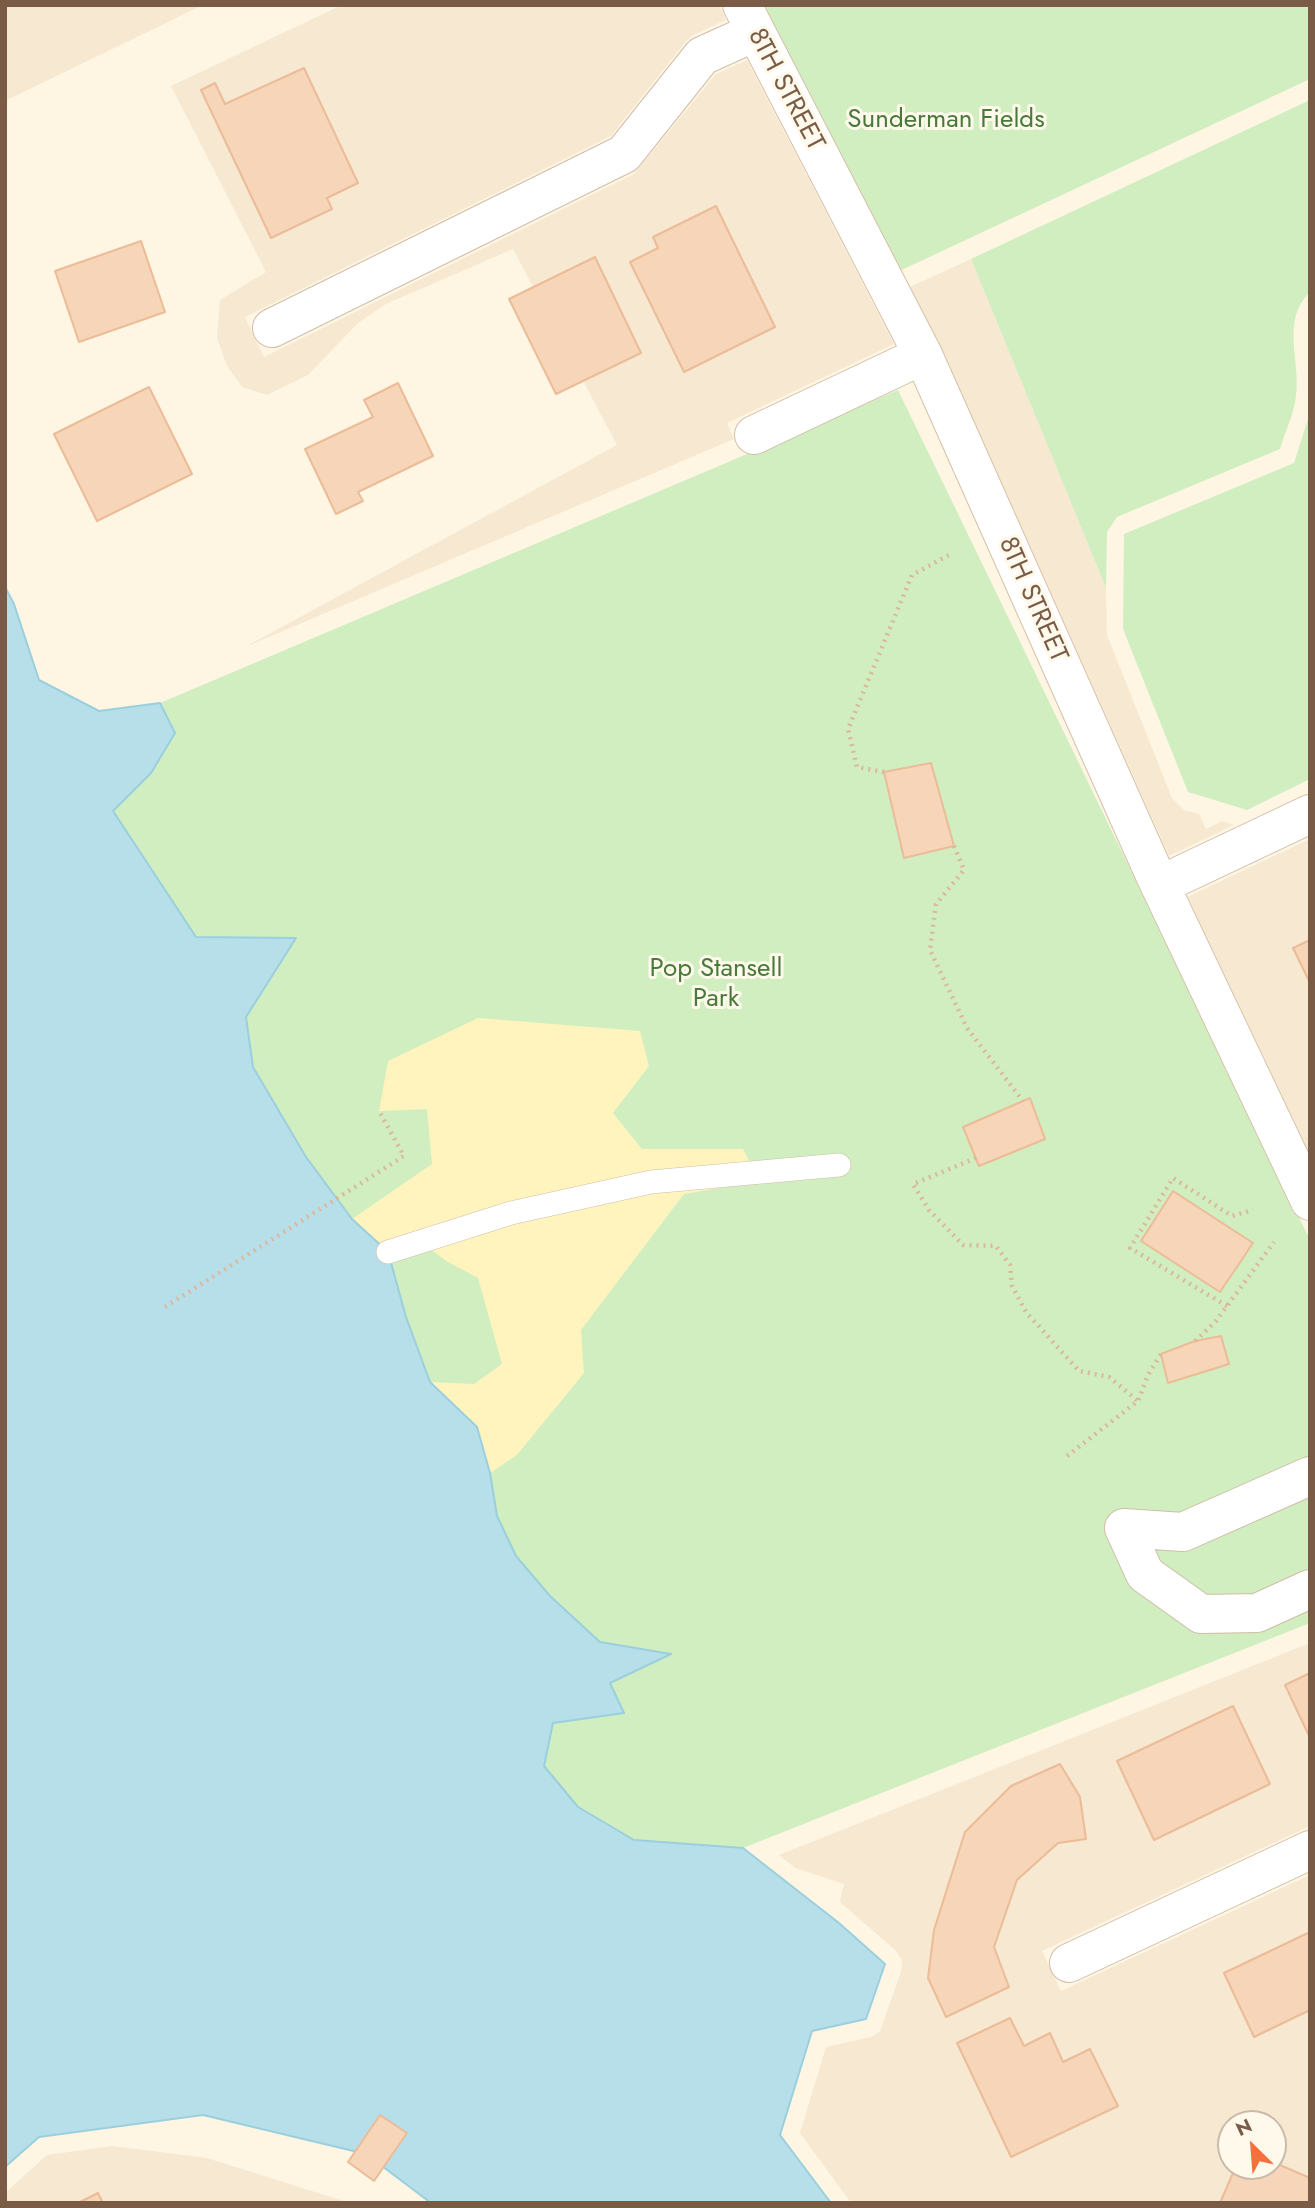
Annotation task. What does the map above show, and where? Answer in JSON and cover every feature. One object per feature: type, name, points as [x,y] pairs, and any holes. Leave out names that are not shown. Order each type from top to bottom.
[{"type":"street","points":[[272,328],[624,154],[702,56],[748,19]]},
{"type":"street","name":"8TH STREET","points":[[748,19],[923,355],[1160,885],[1310,1201]]},
{"type":"street","points":[[754,435],[923,355]]},
{"type":"street","points":[[1160,885],[1310,814]]},
{"type":"street","points":[[1310,1476],[1183,1532],[1124,1528],[1145,1574],[1201,1614],[1257,1613],[1310,1590]]},
{"type":"street","points":[[1069,1963],[1310,1850]]},
{"type":"lane","points":[[388,1252],[511,1213],[650,1182],[839,1165]]},
{"type":"path","points":[[884,772],[857,767],[848,729],[912,575],[949,555]]},
{"type":"path","points":[[954,846],[964,870],[936,904],[930,950],[967,1028],[1023,1101]]},
{"type":"path","points":[[165,1307],[404,1156],[379,1111]]},
{"type":"path","points":[[976,1157],[914,1184],[929,1210],[963,1245],[996,1247],[1010,1265],[1012,1286],[1027,1312],[1079,1371],[1109,1377],[1138,1401]]},
{"type":"path","points":[[1227,1306],[1130,1248],[1173,1178],[1232,1216],[1253,1210]]},
{"type":"path","points":[[1195,1341],[1216,1321],[1274,1242]]},
{"type":"path","points":[[1067,1456],[1138,1401],[1148,1375],[1161,1354]]},
{"type":"shaded area","points":[[5,5],[203,5],[5,101]]},
{"type":"shaded area","points":[[342,5],[719,5],[726,20],[686,41],[611,136],[245,317],[264,357],[634,174],[716,74],[747,60],[894,344],[727,423],[734,439],[243,648],[617,445],[513,249],[386,304],[358,323],[308,375],[267,395],[242,387],[227,366],[217,338],[220,300],[266,272],[171,86]]},
{"type":"shaded area","points":[[971,259],[1106,588],[1107,635],[1172,798],[1184,810],[1199,814],[1206,829],[1222,821],[1234,825],[1169,856],[950,367],[910,287]]},
{"type":"shaded area","points":[[1310,839],[1310,1155],[1187,897]]},
{"type":"shaded area","points":[[1310,1643],[1310,1826],[1042,1951],[1061,1991],[1310,1875],[1310,2203],[851,2203],[800,2133],[826,2047],[871,2037],[880,2031],[901,1972],[902,1960],[895,1950],[840,1902],[844,1884],[795,1868],[779,1855]]},
{"type":"shaded area","points":[[112,2146],[207,2158],[350,2203],[5,2203],[5,2193],[47,2155]]},
{"type":"green space","name":"Sunderman Fields","points":[[754,5],[1310,5],[1310,79],[893,274]]},
{"type":"green space","points":[[1310,100],[1310,292],[1296,315],[1296,396],[1280,449],[1117,517],[1107,532],[1106,588],[971,259]]},
{"type":"green space","name":"Pop Stansell Park","points":[[898,390],[1310,1240],[1310,1623],[743,1848],[634,1840],[578,1807],[544,1766],[553,1723],[624,1713],[609,1684],[670,1654],[600,1642],[550,1596],[516,1556],[497,1516],[490,1473],[430,1382],[406,1317],[388,1252],[352,1219],[306,1157],[253,1067],[246,1017],[113,811],[151,773],[175,733],[160,703]]},
{"type":"green space","points":[[1310,413],[1310,779],[1247,810],[1188,792],[1123,629],[1124,534],[1294,463]]},
{"type":"sand","points":[[478,1018],[640,1031],[649,1066],[613,1113],[642,1149],[743,1149],[755,1172],[755,1182],[684,1194],[581,1330],[584,1373],[517,1455],[490,1473],[477,1427],[430,1382],[474,1384],[502,1364],[478,1278],[448,1262],[420,1242],[388,1252],[352,1219],[432,1164],[427,1109],[379,1111],[388,1061]]},
{"type":"water","points":[[5,587],[14,604],[39,680],[99,711],[160,703],[175,733],[151,773],[113,811],[196,937],[296,938],[246,1017],[253,1067],[306,1157],[352,1219],[388,1252],[406,1317],[430,1382],[477,1427],[490,1473],[497,1516],[516,1556],[550,1596],[600,1642],[671,1654],[610,1683],[624,1713],[553,1723],[544,1766],[578,1807],[634,1840],[743,1848],[839,1923],[885,1964],[866,2019],[812,2031],[780,2135],[831,2203],[431,2203],[366,2154],[203,2115],[39,2137],[5,2167]]},
{"type":"building","points":[[304,68],[358,183],[327,198],[332,209],[271,238],[201,90],[215,83],[225,104]]},
{"type":"building","points":[[716,206],[775,327],[684,372],[630,262],[658,248],[653,237]]},
{"type":"building","points":[[141,241],[165,312],[79,342],[55,271]]},
{"type":"building","points":[[595,257],[641,353],[556,394],[509,299]]},
{"type":"building","points":[[398,383],[433,456],[358,492],[363,501],[336,514],[305,449],[373,417],[364,400]]},
{"type":"building","points":[[149,387],[192,474],[97,521],[54,434]]},
{"type":"building","points":[[931,763],[954,846],[904,858],[884,772]]},
{"type":"building","points":[[1310,940],[1310,983],[1293,948]]},
{"type":"building","points":[[1030,1098],[1045,1139],[979,1166],[963,1127]]},
{"type":"building","points":[[1173,1191],[1253,1243],[1220,1292],[1141,1241]]},
{"type":"building","points":[[1221,1336],[1229,1364],[1168,1383],[1161,1354],[1195,1341]]},
{"type":"building","points":[[1310,1673],[1310,1738],[1285,1685]]},
{"type":"building","points":[[1233,1706],[1270,1784],[1154,1840],[1117,1761]]},
{"type":"building","points":[[1060,1764],[1080,1797],[1086,1839],[1058,1843],[1017,1880],[994,1947],[1009,1987],[946,2017],[928,1978],[934,1930],[965,1832],[1011,1786]]},
{"type":"building","points":[[1310,1932],[1310,2010],[1254,2037],[1224,1973]]},
{"type":"building","points":[[1010,2018],[1024,2046],[1050,2033],[1063,2062],[1090,2049],[1118,2106],[1011,2157],[957,2043]]},
{"type":"building","points":[[380,2115],[407,2133],[374,2181],[348,2162]]},
{"type":"building","points":[[1287,2168],[1310,2178],[1309,2203],[1220,2203],[1230,2180],[1287,2180]]},
{"type":"building","points":[[98,2193],[103,2203],[78,2203]]}]
